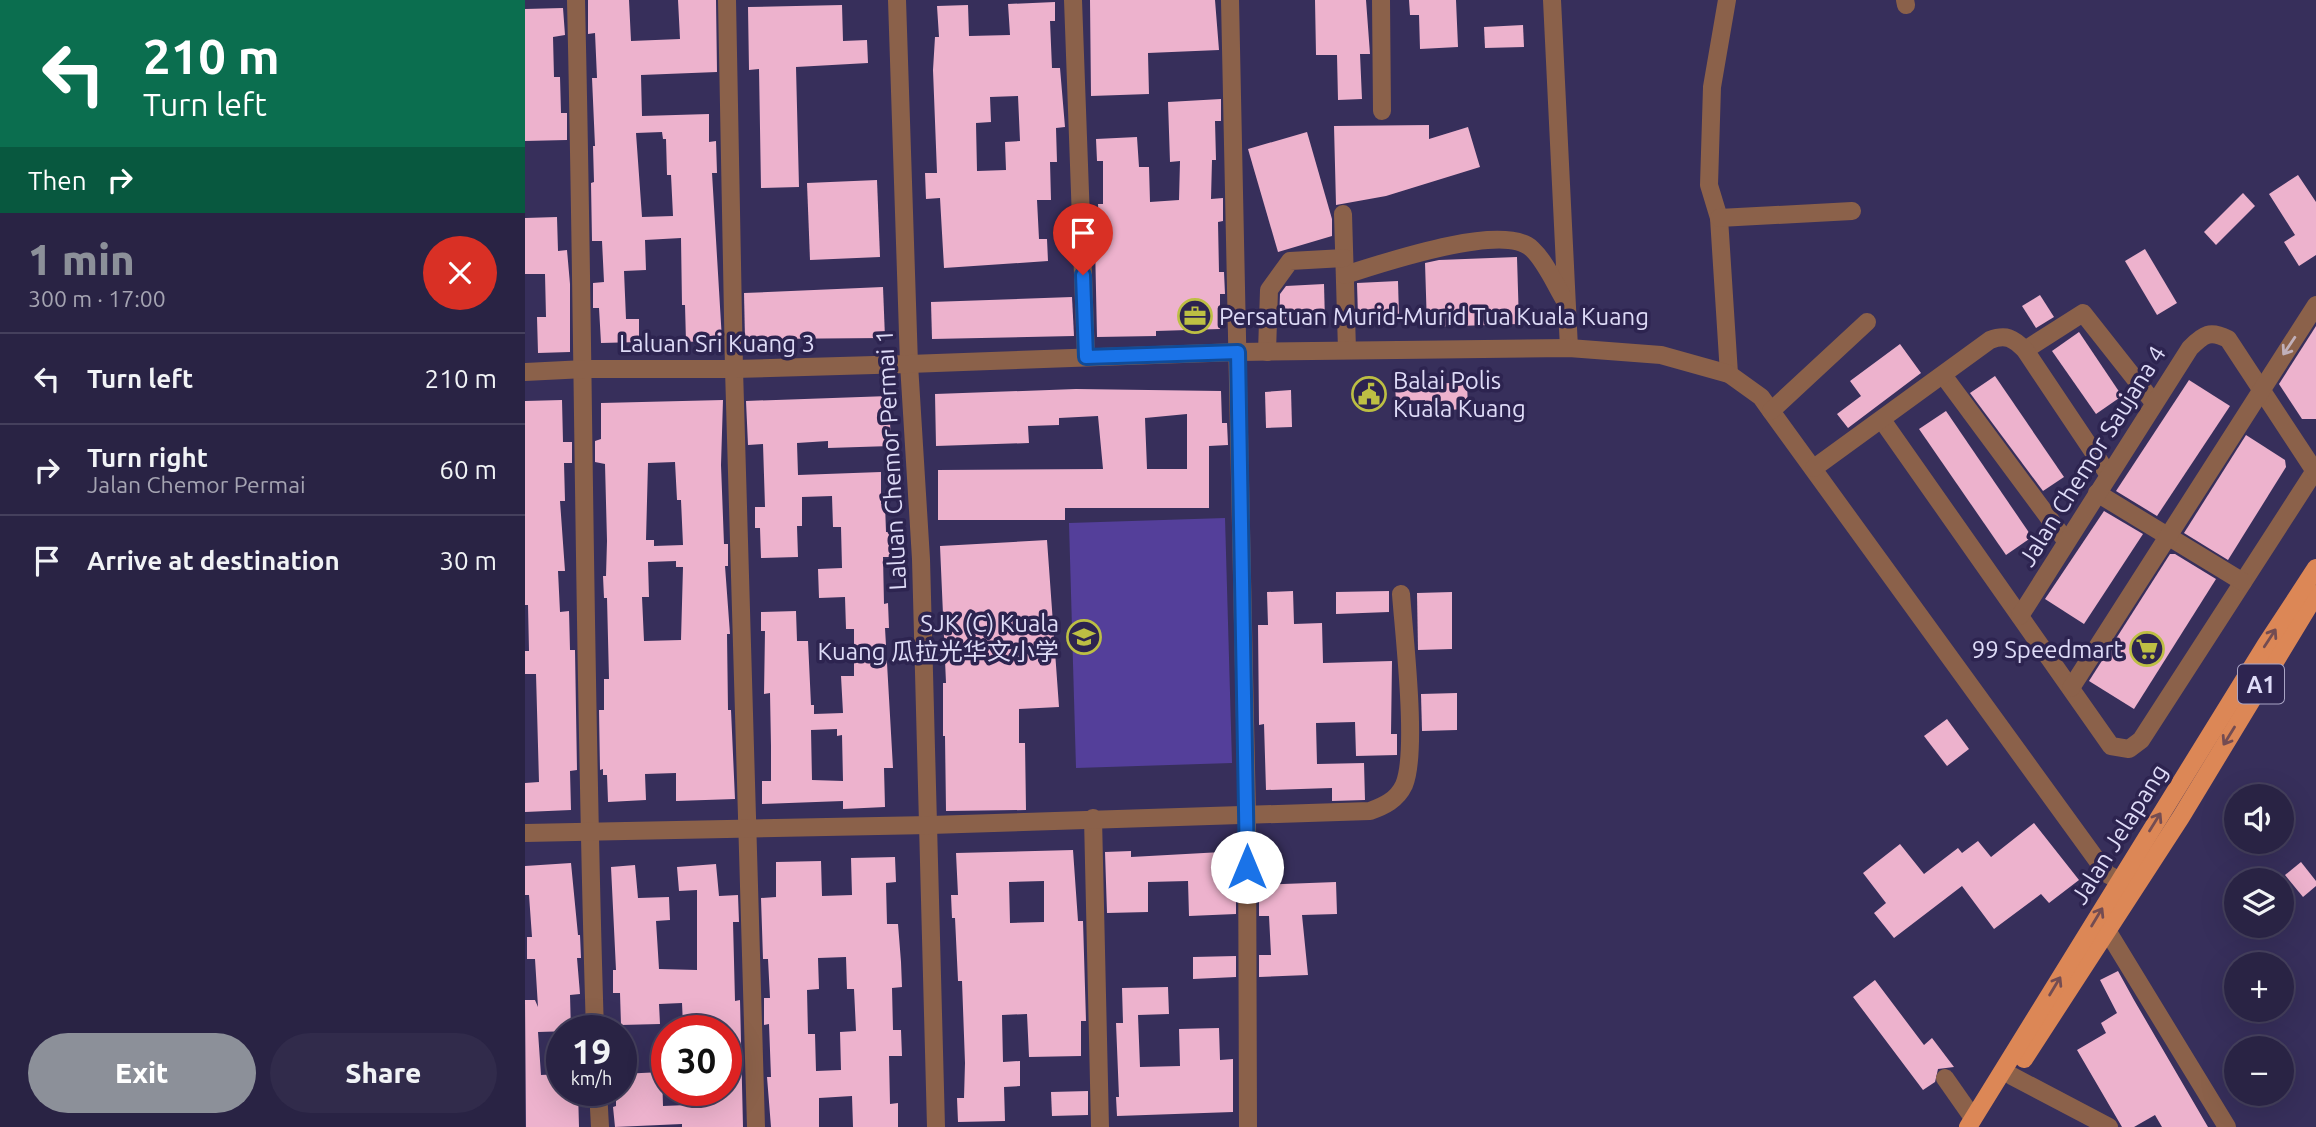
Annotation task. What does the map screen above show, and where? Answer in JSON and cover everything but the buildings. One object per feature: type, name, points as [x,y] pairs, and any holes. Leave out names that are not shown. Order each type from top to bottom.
[{"type":"main road","name":"Jalan Jelapang","points":[[1973,1124],[2127,885],[2314,580]]},
{"type":"main road","name":"Jalan Jelapang","points":[[1973,1124],[2012,1076],[2108,932],[2127,885]]},
{"type":"street","points":[[576,0],[585,369],[589,831],[595,1015]]},
{"type":"street","points":[[727,0],[734,369],[756,1127]]},
{"type":"street","name":"Laluan Chemor Permai 1","points":[[897,0],[909,365],[921,559],[936,1127]]},
{"type":"street","points":[[1073,0],[1086,357]]},
{"type":"street","points":[[1230,0],[1247,816],[1248,1127]]},
{"type":"street","points":[[1381,0],[1381,111]]},
{"type":"street","points":[[1552,0],[1569,348]]},
{"type":"street","points":[[1727,0],[1712,86],[1709,185],[1719,218],[1729,374],[1761,397],[2026,766],[2107,874],[2127,885]]},
{"type":"street","points":[[1719,218],[1852,211]]},
{"type":"street","points":[[1343,214],[1347,350]]},
{"type":"street","points":[[1267,352],[1269,290],[1290,261],[1345,267],[1431,247],[1517,239],[1533,248],[1566,302]]},
{"type":"street","points":[[2071,688],[2261,386],[2316,305]]},
{"type":"street","points":[[2025,350],[2083,313],[2154,403]]},
{"type":"street","points":[[1771,411],[1867,322]]},
{"type":"street","name":"Jalan Chemor Saujana 4","points":[[2020,616],[2154,403],[2190,348],[2203,335],[2215,332],[2228,339],[2261,386]]},
{"type":"street","points":[[1814,468],[1990,340],[2002,335],[2013,339],[2025,350],[2108,474]]},
{"type":"street","name":"Laluan Sri Kuang 3","points":[[525,372],[909,365],[1238,352],[1569,348],[1661,355],[1729,374]]},
{"type":"street","points":[[1943,375],[2066,541]]},
{"type":"street","points":[[1882,421],[2111,746],[2129,749],[2141,740],[2316,471],[2261,386]]},
{"type":"street","points":[[2097,493],[2242,582]]},
{"type":"street","points":[[2314,580],[2316,557]]},
{"type":"street","points":[[525,833],[930,825],[1370,811],[1389,804],[1403,785],[1410,751],[1401,594]]},
{"type":"street","points":[[1093,818],[1100,1127]]},
{"type":"street","points":[[2108,932],[2148,993],[2227,1127]]},
{"type":"street","points":[[2012,1076],[2109,1127]]},
{"type":"street","points":[[1945,1078],[1973,1124]]},
{"type":"street","points":[[599,1106],[600,1127]]},
{"type":"shaded area","points":[[1225,518],[1232,763],[1076,768],[1069,523]]},
{"type":"place","name":"Persatuan Murid-Murid Tua Kuala Kuang","points":[[1195,316]]},
{"type":"place","name":"Balai Polis Kuala Kuang","points":[[1369,394]]},
{"type":"place","name":"SJK (C) Kuala Kuang 瓜拉光华文小学","points":[[1084,637]]},
{"type":"place","name":"99 Speedmart","points":[[2147,649]]},
{"type":"route","points":[[1083,275],[1086,357],[1238,352],[1247,867]]}]
